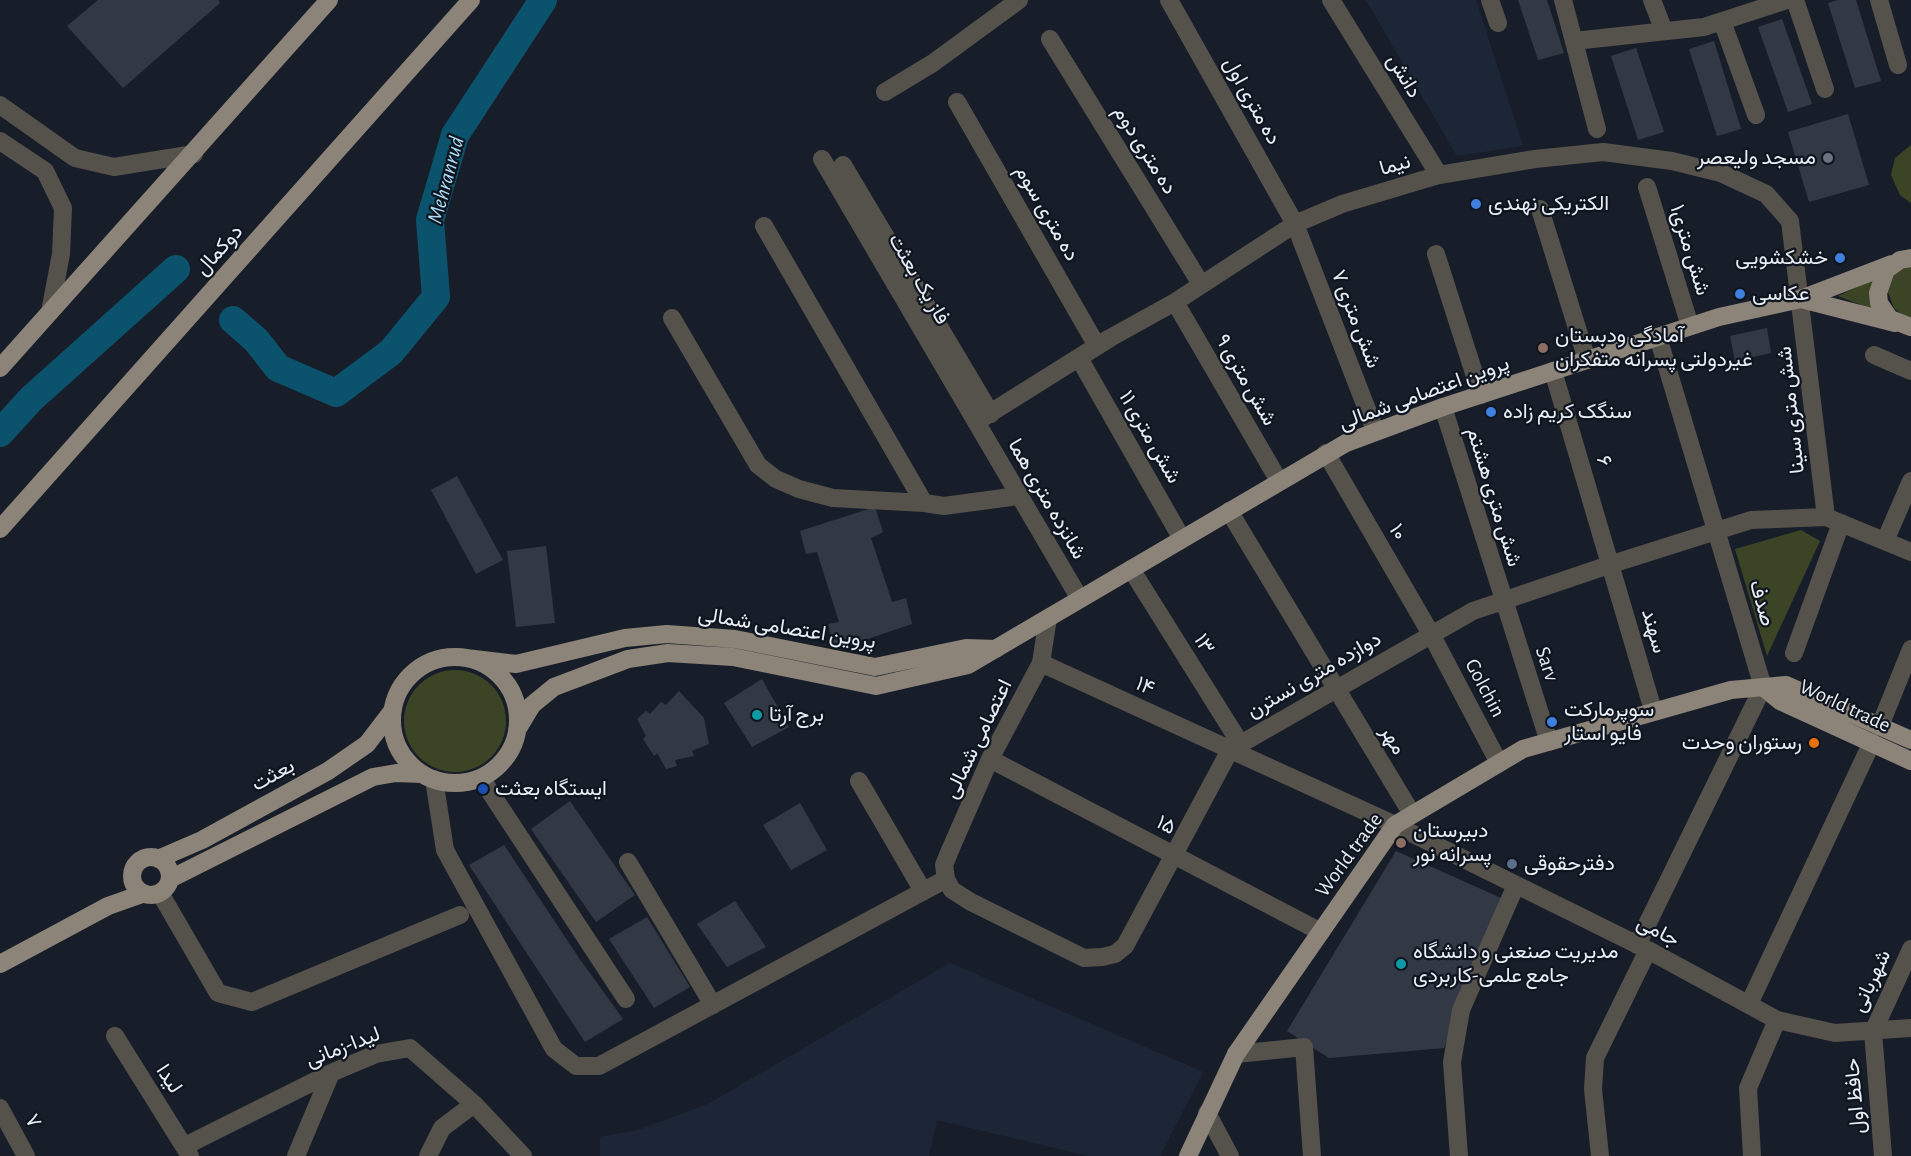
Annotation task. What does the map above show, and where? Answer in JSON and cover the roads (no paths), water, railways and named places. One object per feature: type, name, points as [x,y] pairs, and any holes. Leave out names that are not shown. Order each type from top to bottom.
[{"type":"main road","points":[[0,368],[194,154],[329,0]]},
{"type":"main road","name":"دوکمال","points":[[0,529],[471,0]]},
{"type":"main road","points":[[1903,259],[1881,277],[1878,293],[1884,312],[1907,326]]},
{"type":"main road","name":"پروین اعتصامی شمالی","points":[[517,730],[532,705],[554,687],[628,659],[668,653],[733,657],[876,686],[968,666],[1326,453],[1375,430],[1690,326],[1801,299],[1903,259]]},
{"type":"main road","name":"پروین اعتصامی شمالی","points":[[1801,299],[1907,326]]},
{"type":"main road","name":"پروین اعتصامی شمالی","points":[[466,657],[516,664],[625,638],[667,634],[735,639],[875,667],[966,648],[996,649]]},
{"type":"main road","points":[[0,964],[108,906],[158,889],[373,777],[396,773],[462,783],[482,778],[498,766],[511,750],[517,730],[518,711],[512,692],[485,664],[466,657],[446,657],[427,663],[411,675],[399,691],[393,710],[393,728],[398,746],[408,762],[428,777]]},
{"type":"main road","name":"World trade","points":[[1188,1156],[1236,1054],[1395,825],[1523,749],[1653,710],[1731,690],[1786,685],[1911,740]]},
{"type":"main road","name":"World trade","points":[[1763,687],[1780,701],[1911,762]]},
{"type":"main road","name":"بعثت","points":[[158,858],[202,840],[328,771],[367,744],[393,710]]},
{"type":"main road","points":[[108,906],[139,861],[151,857],[158,858],[167,867],[158,889]]},
{"type":"main road","points":[[132,872],[134,885],[158,889]]},
{"type":"street","points":[[885,92],[933,63],[1019,0]]},
{"type":"street","name":"ده متری اول","points":[[1170,0],[1295,224]]},
{"type":"street","name":"دانش","points":[[1331,0],[1439,176]]},
{"type":"street","points":[[1490,0],[1498,23]]},
{"type":"street","points":[[1563,0],[1597,129]]},
{"type":"street","points":[[1652,0],[1664,31]]},
{"type":"street","points":[[1574,41],[1704,27],[1760,4],[1787,0]]},
{"type":"street","points":[[1795,0],[1825,89]]},
{"type":"street","points":[[1879,0],[1898,65]]},
{"type":"street","points":[[1722,21],[1756,115]]},
{"type":"street","name":"ده متری دوم","points":[[1050,39],[1201,284]]},
{"type":"street","name":"ده متری سوم","points":[[957,102],[1097,346]]},
{"type":"street","points":[[0,105],[75,158],[114,167],[194,154]]},
{"type":"street","points":[[0,141],[45,171],[63,208],[61,254],[50,312]]},
{"type":"street","name":"نیما","points":[[983,418],[1097,346],[1175,302],[1295,224],[1342,204],[1439,176],[1535,159],[1603,152],[1672,161],[1721,173],[1766,194],[1790,221],[1801,299]]},
{"type":"street","name":"فاز یک بعثت","points":[[822,159],[983,418]]},
{"type":"street","points":[[843,165],[983,418]]},
{"type":"street","name":"شش متری۱","points":[[1647,187],[1690,326]]},
{"type":"street","points":[[1540,209],[1587,360]]},
{"type":"street","name":"۷ شش متری","points":[[1295,224],[1375,430]]},
{"type":"street","points":[[764,226],[924,503]]},
{"type":"street","points":[[1436,254],[1481,395]]},
{"type":"street","name":"شش متری سینا","points":[[1801,299],[1833,520]]},
{"type":"street","name":"۹ شش متری","points":[[1175,302],[1279,481]]},
{"type":"street","points":[[672,318],[758,465],[776,479],[799,489],[833,498],[945,506],[1018,496]]},
{"type":"street","name":"صدف","points":[[1658,337],[1763,687]]},
{"type":"street","points":[[1874,355],[1911,371]]},
{"type":"street","name":"۱۱ شش متری","points":[[1079,358],[1182,538]]},
{"type":"street","name":"۶","points":[[1553,372],[1612,564]]},
{"type":"street","name":"شش متری هشتم","points":[[1443,407],[1503,599]]},
{"type":"street","name":"شانزده متری هما","points":[[983,418],[1018,496],[1080,599]]},
{"type":"street","name":"۱۰","points":[[1326,453],[1431,634]]},
{"type":"street","points":[[1885,542],[1911,481]]},
{"type":"street","name":"مهر","points":[[1228,511],[1412,814]]},
{"type":"street","name":"دوازده متری نسترن","points":[[1235,746],[1431,634],[1473,611],[1503,599],[1751,520],[1833,520]]},
{"type":"street","points":[[1794,653],[1833,520],[1911,552]]},
{"type":"street","name":"سهند","points":[[1612,564],[1653,710]]},
{"type":"street","name":"۱۳","points":[[1131,569],[1235,746]]},
{"type":"street","name":"Sarv","points":[[1503,599],[1549,742]]},
{"type":"street","name":"اعتصامی شمالی","points":[[946,879],[944,865],[947,856],[990,759],[1041,663],[1048,618]]},
{"type":"street","name":"Golchin","points":[[1431,634],[1499,763]]},
{"type":"street","points":[[1880,726],[1911,649]]},
{"type":"street","name":"۱۴","points":[[1041,663],[1235,746],[1395,825]]},
{"type":"street","points":[[1600,1156],[1593,1089],[1595,1058],[1763,687]]},
{"type":"street","points":[[1749,1004],[1872,742]]},
{"type":"street","points":[[428,777],[445,850],[554,1049],[576,1066],[599,1066],[946,879],[952,890],[971,902],[1084,958],[1114,954],[1125,946],[1235,746]]},
{"type":"street","name":"۱۵","points":[[990,759],[1321,932]]},
{"type":"street","points":[[482,778],[626,999]]},
{"type":"street","points":[[859,781],[923,891]]},
{"type":"street","name":"جامی","points":[[1395,825],[1643,948],[1778,1020],[1835,1033],[1911,1028]]},
{"type":"street","points":[[628,862],[713,1005]]},
{"type":"street","points":[[1459,1156],[1452,1062],[1461,1010],[1516,885]]},
{"type":"street","points":[[158,889],[218,993],[252,1002],[460,915]]},
{"type":"street","name":"شهربانی","points":[[1873,1032],[1911,949]]},
{"type":"street","points":[[1752,1156],[1748,1088],[1778,1020]]},
{"type":"street","name":"حافظ اول","points":[[1873,1032],[1883,1156]]},
{"type":"street","name":"لیدا","points":[[115,1036],[188,1151]]},
{"type":"street","points":[[1236,1054],[1304,1047],[1312,1156]]},
{"type":"street","name":"لیدا-زمانی","points":[[188,1151],[331,1073],[376,1054],[410,1048],[474,1104],[523,1156]]},
{"type":"street","points":[[296,1156],[331,1073]]},
{"type":"street","points":[[428,1156],[442,1128],[474,1104]]},
{"type":"street","name":"۷","points":[[0,1108],[26,1156]]},
{"type":"street","points":[[1207,1113],[1230,1156]]},
{"type":"waterway","name":"Mehranrud","points":[[233,320],[256,340],[278,368],[336,393],[391,352],[436,297],[430,220],[455,135],[543,0]]},
{"type":"waterway","name":"Mehranrud","points":[[0,433],[31,399],[176,269]]},
{"type":"place","name":"مسجد ولیعصر","points":[[1828,158]]},
{"type":"place","name":"الکتریکی نهندی","points":[[1476,204]]},
{"type":"place","name":"خشکشویی","points":[[1840,258]]},
{"type":"place","name":"عکاسی","points":[[1740,294]]},
{"type":"place","name":"آمادگی ودبستان غیردولتی پسرانه متفکران","points":[[1543,348]]},
{"type":"place","name":"سنگک کریم زاده","points":[[1491,412]]},
{"type":"place","name":"برج آرتا","points":[[757,715]]},
{"type":"place","name":"سوپرمارکت فایو استار","points":[[1552,722]]},
{"type":"place","name":"رستوران وحدت","points":[[1814,743]]},
{"type":"place","name":"ایستگاه بعثت","points":[[483,789]]},
{"type":"place","name":"دبیرستان پسرانه نور","points":[[1401,843]]},
{"type":"place","name":"دفترحقوقی","points":[[1512,864]]},
{"type":"place","name":"مدیریت صنعنی و دانشگاه جامع علمی-کاربردی","points":[[1401,964]]}]
